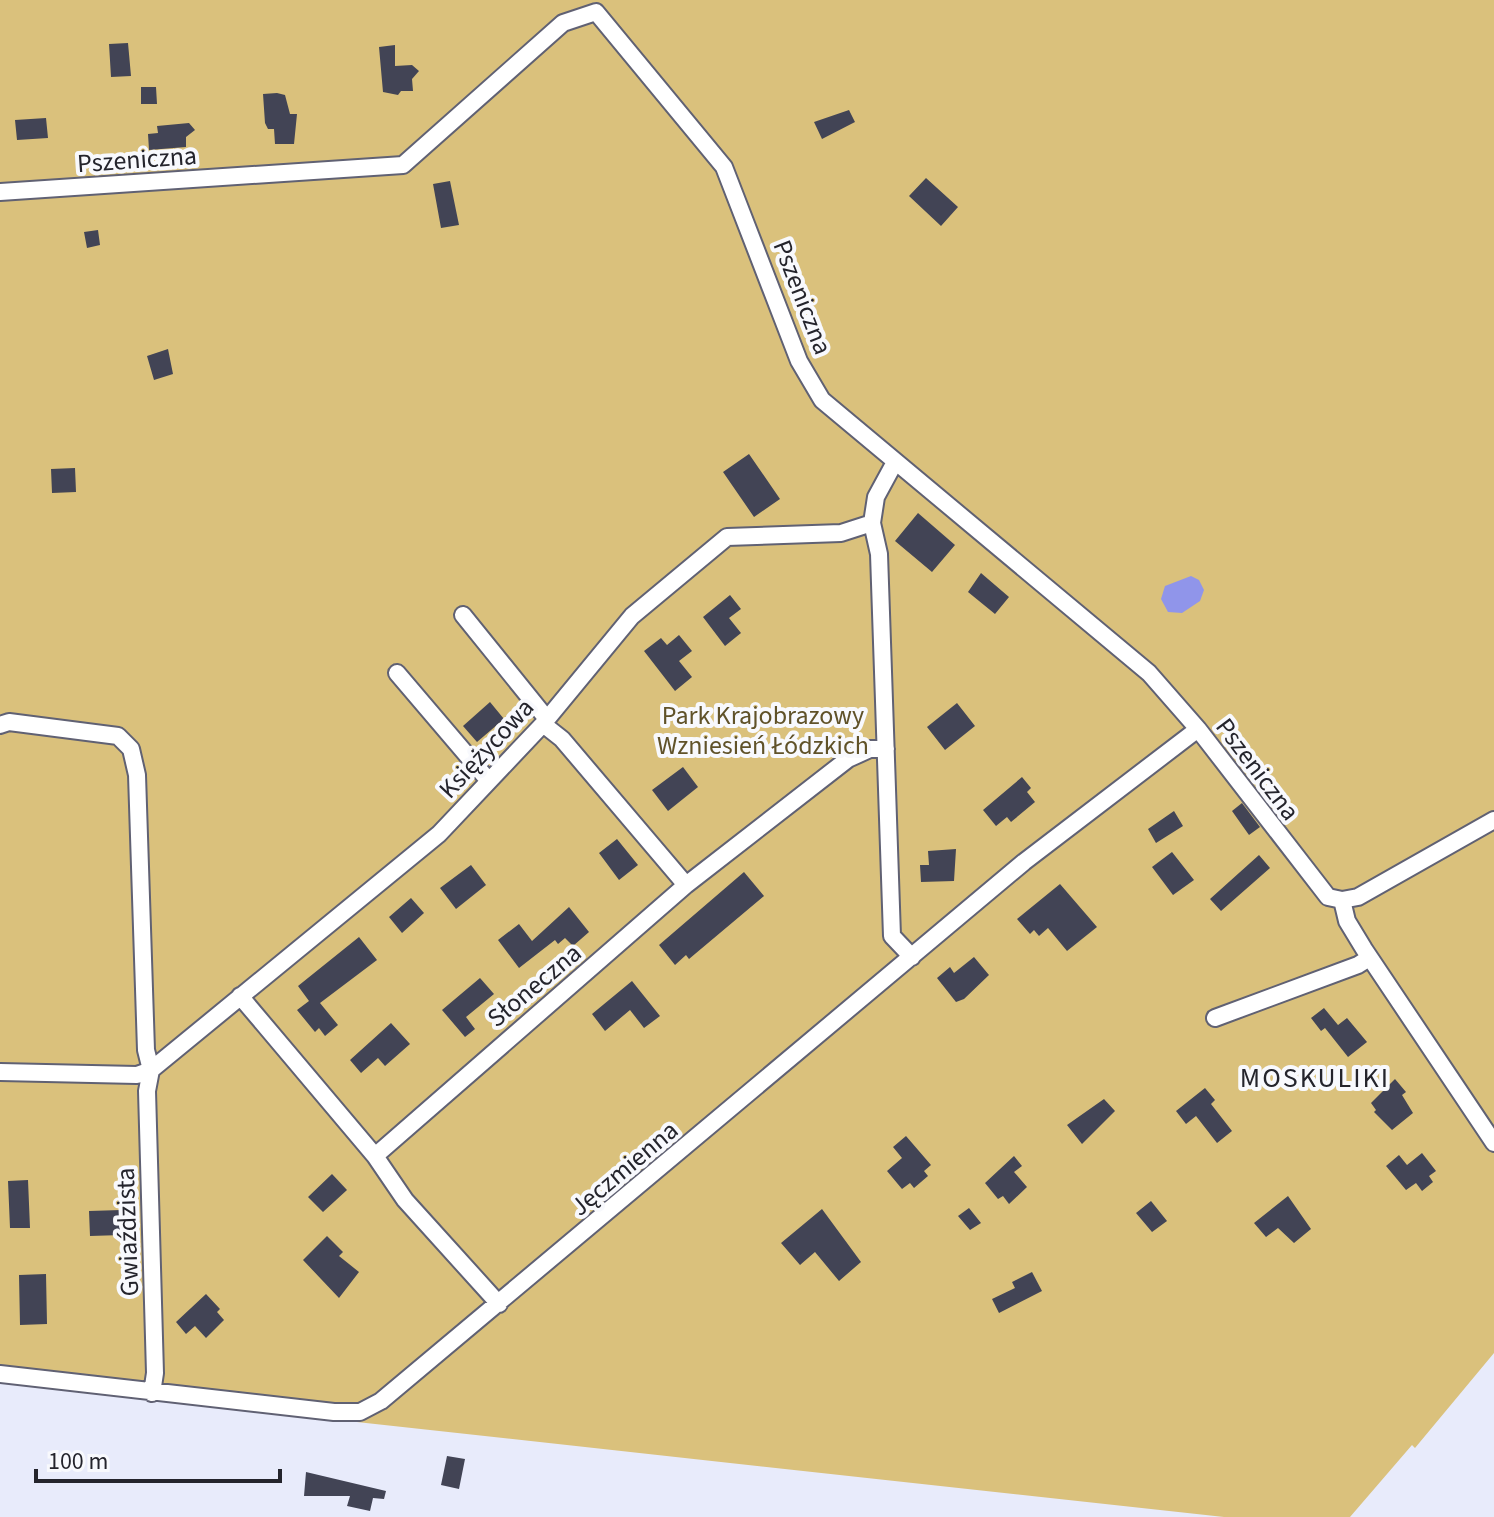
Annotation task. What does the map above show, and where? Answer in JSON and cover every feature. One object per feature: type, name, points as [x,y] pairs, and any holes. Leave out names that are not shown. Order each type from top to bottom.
[{"type":"street","name":"Pszeniczna","points":[[0,192],[403,165],[563,23],[591,6],[724,167],[799,361],[822,400],[1149,673],[1198,729],[1316,886],[1328,897],[1342,900]]},
{"type":"street","points":[[895,462],[876,497],[872,523],[879,554],[892,936],[912,957]]},
{"type":"street","name":"Księżycowa","points":[[151,1070],[439,834],[545,721],[632,616],[727,537],[841,533],[872,523]]},
{"type":"street","points":[[463,615],[545,721],[686,885]]},
{"type":"street","points":[[397,673],[489,781]]},
{"type":"street","name":"Gwiaździsta","points":[[0,725],[9,722],[118,736],[131,749],[137,775],[146,1050],[151,1070],[147,1091],[155,1373],[152,1393]]},
{"type":"street","name":"Jęczmienna","points":[[0,1374],[334,1412],[360,1412],[381,1401],[1024,862],[1198,729]]},
{"type":"street","name":"Słoneczna","points":[[375,1156],[686,885],[848,759],[870,749],[886,749]]},
{"type":"street","points":[[1494,820],[1358,897],[1342,900],[1347,921],[1369,958],[1494,1143]]},
{"type":"street","points":[[1215,1018],[1369,958]]},
{"type":"street","points":[[240,996],[375,1156],[405,1200],[499,1304]]},
{"type":"street","points":[[0,1072],[137,1075],[151,1070]]},
{"type":"green space","name":"Park Krajobrazowy Wzniesień Łódzkich","points":[[0,0],[1494,0],[1494,1353],[1415,1448],[1412,1445],[1350,1517],[1224,1517],[0,1383]]},
{"type":"water","points":[[1191,576],[1199,580],[1204,590],[1200,601],[1182,613],[1168,612],[1161,599],[1165,586]]},
{"type":"building","points":[[128,43],[131,76],[111,77],[109,44]]},
{"type":"building","points":[[395,45],[395,66],[412,65],[419,71],[412,79],[413,91],[401,91],[398,95],[383,92],[379,47]]},
{"type":"building","points":[[141,87],[156,87],[157,104],[141,104]]},
{"type":"building","points":[[263,94],[285,95],[290,114],[297,114],[294,144],[275,144],[274,129],[268,129],[265,123]]},
{"type":"building","points":[[849,110],[855,122],[822,139],[814,122]]},
{"type":"building","points":[[46,118],[48,138],[17,140],[15,120]]},
{"type":"building","points":[[189,123],[195,130],[186,137],[186,147],[149,150],[148,134],[158,133],[157,126]]},
{"type":"building","points":[[926,178],[958,207],[941,226],[909,196]]},
{"type":"building","points":[[450,181],[459,225],[441,228],[433,184]]},
{"type":"building","points":[[98,230],[100,245],[87,248],[84,232]]},
{"type":"building","points":[[168,349],[173,374],[154,380],[147,356]]},
{"type":"building","points":[[749,454],[780,499],[754,517],[723,472]]},
{"type":"building","points":[[75,468],[76,492],[52,493],[51,469]]},
{"type":"building","points":[[918,513],[955,545],[932,572],[895,541]]},
{"type":"building","points":[[981,573],[1009,597],[995,614],[968,592]]},
{"type":"building","points":[[730,595],[741,609],[729,618],[741,633],[725,646],[703,617]]},
{"type":"building","points":[[679,635],[692,651],[679,661],[692,677],[675,691],[644,651],[661,638],[667,645]]},
{"type":"building","points":[[490,702],[504,719],[477,742],[463,726]]},
{"type":"building","points":[[957,703],[975,726],[945,750],[927,727]]},
{"type":"building","points":[[683,767],[698,787],[668,811],[652,790]]},
{"type":"building","points":[[1022,777],[1031,788],[1027,792],[1035,802],[1011,822],[1007,817],[996,826],[983,810]]},
{"type":"building","points":[[1242,803],[1260,827],[1249,835],[1232,811]]},
{"type":"building","points":[[1174,811],[1183,826],[1156,843],[1148,829]]},
{"type":"building","points":[[617,839],[638,865],[619,880],[599,853]]},
{"type":"building","points":[[956,849],[954,881],[921,882],[920,865],[929,865],[928,851]]},
{"type":"building","points":[[1172,852],[1194,880],[1173,895],[1152,867]]},
{"type":"building","points":[[1259,855],[1270,868],[1221,911],[1210,899]]},
{"type":"building","points":[[471,865],[486,885],[456,909],[440,888]]},
{"type":"building","points":[[744,872],[764,896],[689,959],[686,955],[675,965],[659,945]]},
{"type":"building","points":[[1060,884],[1097,927],[1067,951],[1048,928],[1039,936],[1034,930],[1030,934],[1017,919]]},
{"type":"building","points":[[411,898],[424,913],[402,933],[389,917]]},
{"type":"building","points":[[569,907],[589,932],[573,946],[565,938],[558,944],[555,940],[519,968],[498,940],[519,924],[532,941]]},
{"type":"building","points":[[359,937],[377,960],[320,1003],[338,1025],[325,1036],[319,1028],[315,1032],[297,1010],[309,1001],[298,986]]},
{"type":"building","points":[[974,957],[989,975],[964,999],[956,1002],[937,978],[950,967],[954,973]]},
{"type":"building","points":[[480,978],[494,994],[466,1017],[475,1029],[465,1037],[442,1010]]},
{"type":"building","points":[[632,981],[660,1016],[644,1028],[630,1010],[605,1031],[592,1014]]},
{"type":"building","points":[[1324,1008],[1338,1025],[1347,1018],[1367,1042],[1348,1057],[1325,1028],[1321,1031],[1311,1018]]},
{"type":"building","points":[[391,1023],[410,1044],[385,1066],[378,1058],[361,1073],[350,1060]]},
{"type":"building","points":[[1395,1079],[1406,1092],[1402,1095],[1413,1113],[1392,1130],[1374,1112],[1376,1110],[1371,1103]]},
{"type":"building","points":[[1205,1088],[1215,1100],[1211,1104],[1232,1131],[1217,1143],[1196,1116],[1186,1124],[1176,1111]]},
{"type":"building","points":[[1104,1099],[1115,1111],[1082,1144],[1067,1125]]},
{"type":"building","points":[[906,1136],[931,1165],[924,1171],[928,1176],[914,1188],[910,1183],[902,1189],[887,1171],[902,1158],[893,1147]]},
{"type":"building","points":[[1422,1153],[1436,1171],[1429,1176],[1433,1182],[1422,1191],[1416,1183],[1406,1190],[1386,1166],[1399,1155],[1407,1165]]},
{"type":"building","points":[[1014,1156],[1022,1166],[1014,1172],[1027,1187],[1009,1204],[1003,1196],[998,1199],[985,1183]]},
{"type":"building","points":[[332,1174],[347,1190],[323,1212],[308,1197]]},
{"type":"building","points":[[28,1180],[30,1228],[10,1228],[8,1181]]},
{"type":"building","points":[[1288,1196],[1311,1229],[1294,1243],[1278,1228],[1266,1237],[1254,1223]]},
{"type":"building","points":[[1151,1201],[1167,1221],[1152,1232],[1136,1213]]},
{"type":"building","points":[[969,1208],[981,1223],[970,1230],[958,1216]]},
{"type":"building","points":[[822,1209],[861,1262],[839,1281],[815,1252],[800,1265],[781,1243]]},
{"type":"building","points":[[121,1210],[122,1235],[90,1236],[89,1211]]},
{"type":"building","points":[[327,1236],[343,1252],[339,1256],[359,1272],[339,1298],[303,1260]]},
{"type":"building","points":[[1032,1272],[1042,1291],[999,1313],[992,1299],[1015,1288],[1012,1282]]},
{"type":"building","points":[[46,1274],[47,1324],[20,1325],[19,1275]]},
{"type":"building","points":[[206,1294],[220,1309],[217,1312],[224,1320],[206,1338],[195,1326],[186,1334],[176,1322]]},
{"type":"building","points":[[447,1456],[465,1459],[459,1489],[441,1485]]},
{"type":"building","points":[[306,1472],[386,1491],[384,1499],[373,1498],[370,1511],[347,1506],[350,1496],[304,1496]]},
{"type":"district","name":"MOSKULIKI","points":[[1315,1077]]}]
